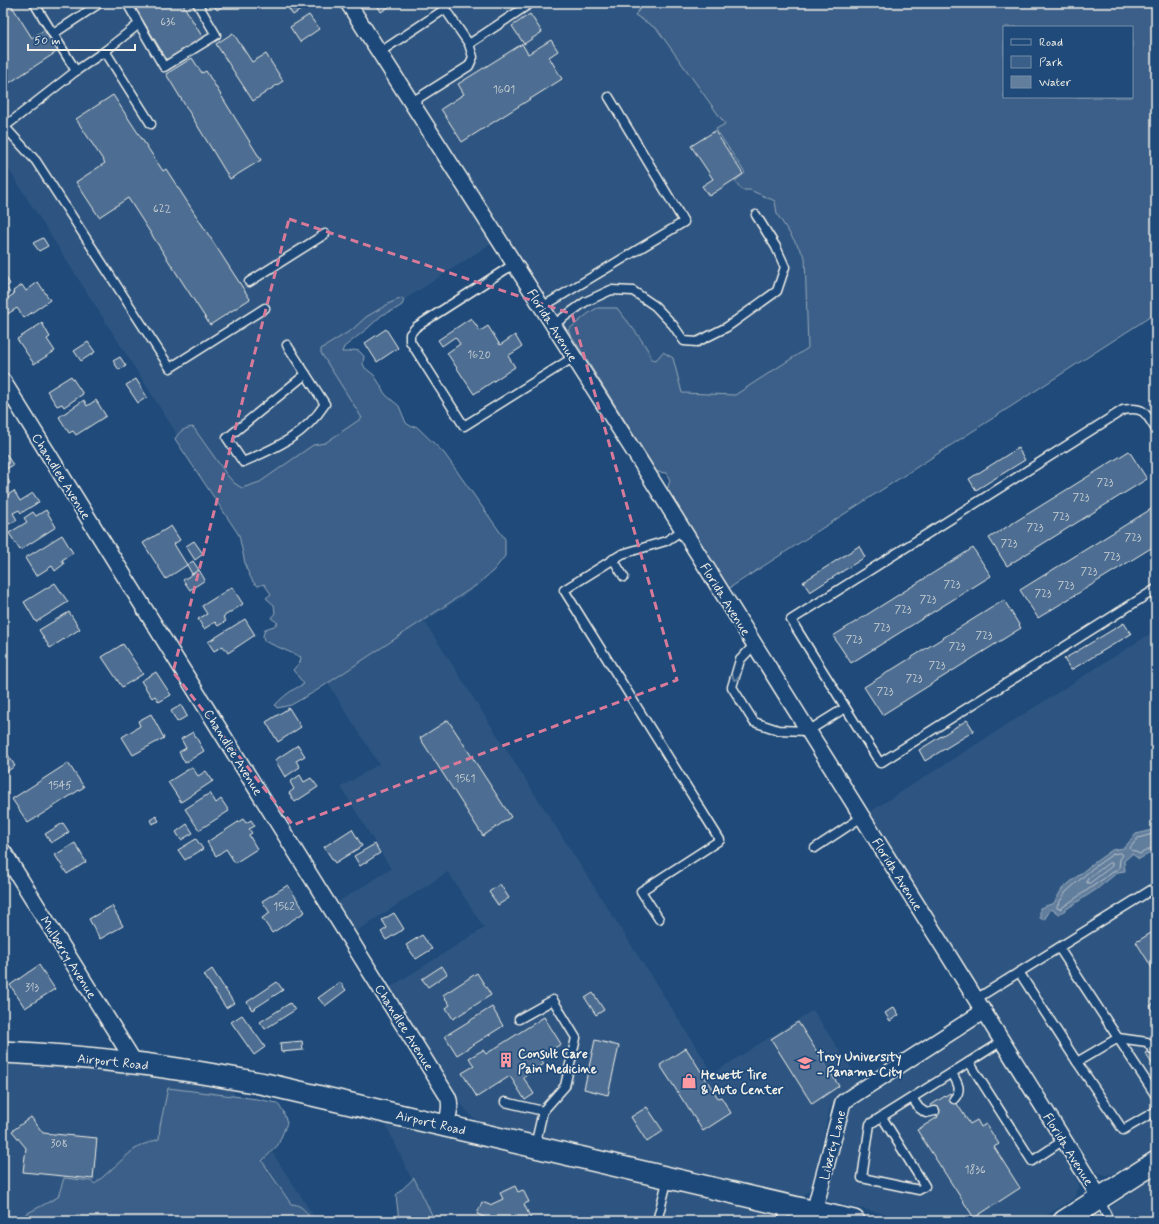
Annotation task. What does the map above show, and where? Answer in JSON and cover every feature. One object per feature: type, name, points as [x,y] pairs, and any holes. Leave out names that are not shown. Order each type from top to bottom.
[{"type":"main road","name":"Airport Road","points":[[3,1052],[135,1063],[194,1071],[264,1084],[668,1178],[784,1213],[814,1212],[854,1221]]},
{"type":"main road","points":[[1064,1221],[1156,1162]]},
{"type":"street","name":"Florida Avenue","points":[[348,3],[683,530],[1100,1198]]},
{"type":"street","name":"Chandlee Avenue","points":[[3,381],[448,1097],[450,1106],[446,1126]]},
{"type":"street","name":"Mulberry Avenue","points":[[3,852],[135,1063]]},
{"type":"street","name":"Liberty Lane","points":[[814,1212],[843,1102],[980,1005]]},
{"type":"lane","points":[[34,3],[76,71]]},
{"type":"lane","points":[[53,34],[100,3]]},
{"type":"lane","points":[[127,3],[164,67],[216,34],[197,3]]},
{"type":"lane","points":[[469,44],[531,3]]},
{"type":"lane","points":[[380,52],[446,6],[469,44],[473,57],[469,66],[412,102]]},
{"type":"lane","points":[[138,24],[3,126],[36,160],[170,368],[265,308]]},
{"type":"lane","points":[[104,51],[151,124]]},
{"type":"lane","points":[[542,307],[684,222],[609,97]]},
{"type":"lane","points":[[553,325],[585,302],[611,290],[633,291],[655,306],[673,325],[684,341],[697,342],[727,327],[777,291],[785,267],[776,247],[756,215]]},
{"type":"lane","points":[[249,282],[325,234]]},
{"type":"lane","points":[[514,264],[416,327],[410,334],[410,341],[425,366],[464,426],[574,357]]},
{"type":"lane","points":[[286,345],[306,374],[325,404],[318,416],[300,433],[268,451],[243,462],[226,438],[306,374]]},
{"type":"lane","points":[[1156,430],[1149,418],[1140,410],[1136,408],[1123,410],[791,620],[880,763],[1156,589]]},
{"type":"lane","points":[[659,918],[641,891],[720,840],[564,590],[613,559],[629,551],[666,541],[683,530]]},
{"type":"lane","points":[[613,559],[624,577]]},
{"type":"lane","points":[[754,645],[740,660],[732,687],[754,722],[778,730],[808,731],[845,708]]},
{"type":"lane","points":[[815,848],[862,817]]},
{"type":"lane","points":[[980,1005],[1019,972],[1156,887]]},
{"type":"lane","points":[[1059,948],[1156,1096]]},
{"type":"lane","points":[[1019,972],[1123,1130],[1156,1111]]},
{"type":"lane","points":[[519,1019],[553,1000],[576,1038],[565,1086],[543,1111],[534,1146]]},
{"type":"lane","points":[[1077,1062],[1118,1038],[1147,1042],[1152,1049]]},
{"type":"lane","points":[[882,1117],[925,1186],[919,1190],[862,1178],[870,1124],[1002,1041]]},
{"type":"lane","points":[[969,1062],[1032,1161],[1064,1140]]},
{"type":"lane","points":[[952,1073],[957,1082],[959,1091],[958,1095],[954,1099]]},
{"type":"lane","points":[[912,1098],[926,1113],[935,1112]]},
{"type":"lane","points":[[505,1102],[543,1111]]},
{"type":"lane","points":[[656,1221],[668,1178]]},
{"type":"lane","points":[[1100,1198],[1109,1221]]},
{"type":"highlighted area","points":[[289,219],[572,314],[677,680],[293,825],[173,672]]},
{"type":"shaded area","points":[[3,3],[339,3],[492,243],[333,346],[484,582],[425,622],[713,1073],[813,1010],[860,1082],[838,1097],[833,1102],[829,1110],[812,1186],[803,1196],[796,1196],[673,1168],[484,1123],[470,1115],[462,1105],[389,988],[484,928],[448,872],[355,932],[336,903],[391,869],[341,787],[379,764],[329,685],[173,428],[4,162],[3,163]]},
{"type":"shaded area","points":[[358,3],[657,3],[867,329],[651,468]]},
{"type":"shaded area","points":[[1156,630],[1156,1149],[1115,1174],[1105,1175],[1097,1173],[1089,1165],[868,813]]},
{"type":"shaded area","points":[[982,1022],[1073,1172],[1078,1184],[1074,1198],[1038,1221],[919,1221],[830,1202],[827,1198],[827,1194],[846,1114],[850,1109]]},
{"type":"shaded area","points":[[3,1063],[127,1074],[231,1089],[317,1221],[3,1221]]},
{"type":"shaded area","points":[[385,1123],[802,1221],[431,1221]]},
{"type":"shaded area","points":[[1156,1176],[1156,1221],[1091,1221],[1125,1197]]},
{"type":"green space","points":[[645,3],[1156,3],[1156,313],[728,589],[667,490],[670,480],[666,473],[657,472],[568,330],[597,308],[617,308],[646,347],[651,359],[656,360],[663,352],[673,358],[682,393],[735,395],[808,348],[805,257],[777,214],[775,201],[750,190],[742,190],[735,181],[745,173],[716,129],[725,124],[657,29],[635,15]]},
{"type":"green space","points":[[402,298],[404,300],[402,305],[382,315],[344,347],[342,352],[349,352],[353,350],[359,351],[364,356],[363,364],[365,368],[374,375],[387,396],[399,406],[406,423],[412,427],[416,426],[444,453],[505,539],[505,556],[494,570],[478,584],[316,691],[291,705],[277,708],[275,705],[282,698],[304,684],[293,670],[300,662],[301,657],[264,641],[263,636],[265,629],[278,623],[271,618],[275,613],[274,605],[266,598],[271,594],[264,584],[258,586],[253,582],[246,568],[239,535],[175,439],[182,430],[193,427],[227,475],[234,483],[242,488],[260,482],[313,445],[325,443],[362,418],[321,353],[321,349],[353,329],[366,317]]},
{"type":"green space","points":[[168,1088],[257,1099],[277,1103],[283,1111],[287,1123],[278,1145],[262,1161],[291,1204],[301,1207],[312,1221],[13,1221],[58,1197],[64,1178],[91,1181],[95,1184],[132,1151],[142,1145],[159,1139],[160,1126]]},
{"type":"green space","points":[[414,1178],[435,1221],[399,1221],[396,1195]]},
{"type":"water","points":[[1156,829],[1156,850],[1139,859],[1132,854],[1124,861],[1125,871],[1118,872],[1097,889],[1059,914],[1051,909],[1044,920],[1040,918],[1040,908],[1054,903],[1062,889],[1091,865],[1112,850],[1124,848],[1136,834]]},
{"type":"building","points":[[3,3],[10,3],[32,38],[44,30],[58,51],[3,87]]},
{"type":"building","points":[[132,3],[182,3],[203,38],[167,60]]},
{"type":"building","points":[[213,3],[228,3],[217,10]]},
{"type":"building","points":[[285,3],[311,3],[293,15]]},
{"type":"building","points":[[376,3],[395,3],[381,12]]},
{"type":"building","points":[[530,14],[542,32],[524,44],[512,26]]},
{"type":"building","points":[[309,15],[319,29],[300,42],[290,27]]},
{"type":"building","points":[[233,33],[252,62],[266,54],[283,81],[253,101],[216,44]]},
{"type":"building","points":[[551,40],[558,51],[549,57],[562,79],[462,142],[441,109],[464,94],[458,84],[522,44],[528,54]]},
{"type":"building","points":[[192,58],[202,73],[206,71],[261,160],[230,179],[166,74]]},
{"type":"building","points":[[113,95],[163,171],[166,169],[250,299],[210,325],[128,198],[99,217],[76,182],[105,163],[76,119]]},
{"type":"building","points":[[715,131],[743,174],[709,196],[702,186],[713,179],[691,146]]},
{"type":"building","points":[[43,238],[48,246],[39,251],[33,243]]},
{"type":"building","points":[[3,273],[10,284],[6,287],[10,293],[3,297]]},
{"type":"building","points":[[38,282],[50,300],[24,318],[17,308],[6,315],[3,311],[3,301],[14,294],[13,291],[22,285],[26,291]]},
{"type":"building","points":[[471,318],[480,331],[488,326],[500,345],[515,335],[522,347],[508,356],[515,367],[474,394],[447,353],[460,344],[455,337],[442,346],[438,340]]},
{"type":"building","points":[[42,323],[50,337],[47,339],[55,351],[34,364],[17,339]]},
{"type":"building","points":[[386,329],[398,348],[377,362],[365,343]]},
{"type":"building","points":[[88,342],[95,352],[81,361],[74,351]]},
{"type":"building","points":[[120,357],[126,366],[119,370],[113,361]]},
{"type":"building","points":[[71,376],[83,394],[64,407],[62,404],[57,406],[47,391]]},
{"type":"building","points":[[136,379],[147,397],[138,403],[126,385]]},
{"type":"building","points":[[84,400],[87,406],[96,400],[106,416],[76,435],[73,431],[69,433],[59,417]]},
{"type":"building","points":[[1018,448],[1025,460],[976,490],[969,479]]},
{"type":"building","points":[[1129,451],[1147,479],[1007,566],[989,538]]},
{"type":"building","points":[[6,454],[13,465],[3,471],[3,457]]},
{"type":"building","points":[[3,471],[10,483],[3,487]]},
{"type":"building","points":[[14,491],[20,501],[33,493],[39,502],[21,513],[19,510],[13,513],[17,520],[9,524],[5,518],[3,520],[3,498]]},
{"type":"building","points":[[1156,506],[1156,545],[1038,618],[1020,590]]},
{"type":"building","points":[[46,510],[56,527],[20,550],[9,533],[27,522],[24,518],[33,512],[36,516]]},
{"type":"building","points":[[171,526],[180,540],[174,544],[187,565],[166,579],[143,543]]},
{"type":"building","points":[[62,535],[73,553],[62,560],[64,564],[55,571],[52,566],[36,576],[25,558]]},
{"type":"building","points":[[194,541],[203,554],[195,560],[186,546]]},
{"type":"building","points":[[859,546],[865,557],[810,592],[803,582]]},
{"type":"building","points":[[973,548],[991,576],[851,663],[833,636]]},
{"type":"building","points":[[193,561],[199,570],[192,574],[187,565]]},
{"type":"building","points":[[199,570],[205,580],[190,590],[183,580]]},
{"type":"building","points":[[55,583],[68,602],[36,622],[24,602]]},
{"type":"building","points":[[232,587],[243,604],[223,617],[226,621],[218,626],[215,622],[204,629],[198,619],[207,614],[202,606]]},
{"type":"building","points":[[1004,600],[1021,628],[882,715],[864,687]]},
{"type":"building","points":[[69,612],[80,629],[50,648],[39,630]]},
{"type":"building","points":[[245,619],[255,635],[228,653],[223,646],[214,651],[208,642]]},
{"type":"building","points":[[1124,623],[1131,634],[1071,670],[1064,659]]},
{"type":"building","points":[[123,644],[143,674],[122,687],[102,657]]},
{"type":"building","points":[[156,672],[171,695],[159,702],[155,696],[152,698],[141,681]]},
{"type":"building","points":[[181,705],[187,716],[177,722],[171,711]]},
{"type":"building","points":[[289,708],[301,727],[278,742],[266,722]]},
{"type":"building","points":[[151,714],[164,738],[133,755],[122,737],[140,726],[138,721]]},
{"type":"building","points":[[448,720],[511,817],[483,836],[420,738]]},
{"type":"building","points":[[967,720],[974,731],[925,761],[919,750]]},
{"type":"building","points":[[193,732],[204,751],[185,763],[179,752],[186,748],[181,739]]},
{"type":"building","points":[[298,745],[305,756],[296,761],[300,767],[285,777],[275,760]]},
{"type":"building","points":[[3,747],[15,766],[3,774]]},
{"type":"building","points":[[68,763],[84,787],[28,823],[12,799]]},
{"type":"building","points":[[192,767],[198,776],[206,771],[213,781],[181,802],[168,782]]},
{"type":"building","points":[[300,775],[304,782],[311,778],[318,787],[295,802],[289,793],[294,789],[290,782]]},
{"type":"building","points":[[210,793],[216,803],[221,799],[229,811],[199,830],[185,809]]},
{"type":"building","points":[[156,816],[159,821],[152,824],[150,820]]},
{"type":"building","points":[[243,819],[246,823],[251,820],[255,826],[249,829],[252,833],[249,835],[257,849],[235,863],[226,849],[216,856],[207,842]]},
{"type":"building","points":[[63,823],[69,832],[51,843],[45,834]]},
{"type":"building","points":[[187,824],[193,833],[181,840],[176,832]]},
{"type":"building","points":[[352,829],[362,846],[335,863],[324,847]]},
{"type":"building","points":[[196,839],[203,849],[185,860],[178,850]]},
{"type":"building","points":[[75,843],[86,862],[67,874],[55,855]]},
{"type":"building","points":[[375,844],[380,853],[360,866],[354,856]]},
{"type":"building","points":[[500,884],[509,898],[498,905],[489,892]]},
{"type":"building","points":[[288,885],[305,912],[272,933],[262,918],[270,913],[262,901]]},
{"type":"building","points":[[112,906],[123,926],[100,939],[89,919]]},
{"type":"building","points":[[394,913],[404,929],[386,940],[381,932],[387,928],[382,920]]},
{"type":"building","points":[[1156,930],[1156,974],[1136,942]]},
{"type":"building","points":[[422,935],[432,949],[416,959],[406,945]]},
{"type":"building","points":[[39,965],[55,989],[25,1008],[10,985]]},
{"type":"building","points":[[442,966],[447,974],[428,987],[422,979]]},
{"type":"building","points":[[212,969],[234,1003],[226,1008],[204,975]]},
{"type":"building","points":[[477,973],[491,995],[453,1019],[446,1008],[450,1005],[443,995]]},
{"type":"building","points":[[277,982],[283,990],[252,1010],[247,1002]]},
{"type":"building","points":[[340,982],[346,990],[325,1006],[318,998]]},
{"type":"building","points":[[593,993],[604,1010],[596,1015],[585,998]]},
{"type":"building","points":[[1156,1002],[1156,1016],[1150,1006]]},
{"type":"building","points":[[290,1003],[295,1010],[265,1029],[260,1022]]},
{"type":"building","points":[[492,1007],[503,1026],[457,1055],[445,1036]]},
{"type":"building","points":[[894,1007],[899,1015],[890,1021],[885,1013]]},
{"type":"building","points":[[242,1015],[265,1047],[254,1055],[231,1022]]},
{"type":"building","name":"Consult Care Pain Medicine","points":[[544,1017],[561,1044],[540,1057],[544,1064],[523,1077],[534,1094],[525,1100],[510,1076],[477,1097],[462,1073],[474,1066],[469,1058],[483,1050],[486,1054]]},
{"type":"building","name":"Troy University - Panama City","points":[[798,1022],[839,1086],[812,1104],[771,1039]]},
{"type":"building","points":[[595,1040],[619,1046],[608,1095],[584,1089]]},
{"type":"building","points":[[302,1041],[303,1050],[281,1052],[280,1043]]},
{"type":"building","points":[[1156,1046],[1156,1067],[1155,1068],[1145,1053]]},
{"type":"building","name":"Hewett Tire & Auto Center","points":[[686,1048],[718,1098],[721,1097],[731,1113],[703,1131],[660,1065]]},
{"type":"building","points":[[950,1093],[970,1124],[977,1120],[981,1127],[986,1124],[999,1144],[994,1147],[1020,1188],[974,1218],[917,1130],[938,1117],[931,1105]]},
{"type":"building","points":[[647,1107],[663,1131],[647,1142],[631,1117]]},
{"type":"building","points":[[31,1117],[43,1133],[97,1138],[93,1179],[23,1172],[26,1148],[12,1131]]},
{"type":"building","points":[[515,1186],[518,1192],[523,1190],[529,1202],[524,1204],[532,1221],[487,1221],[486,1218],[477,1214],[482,1202],[490,1205],[503,1199],[500,1193]]},
{"type":"place","name":"Consult Care Pain Medicine","points":[[506,1060]]},
{"type":"place","name":"Troy University - Panama City","points":[[805,1063]]},
{"type":"place","name":"Hewett Tire & Auto Center","points":[[689,1081]]}]
